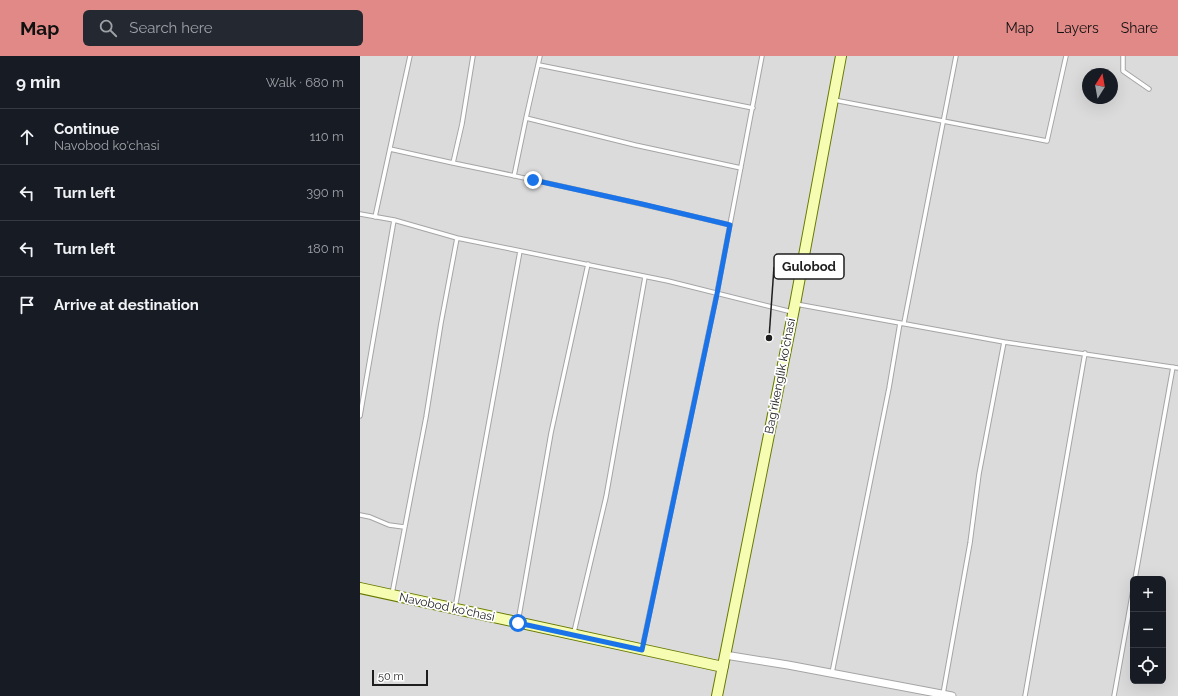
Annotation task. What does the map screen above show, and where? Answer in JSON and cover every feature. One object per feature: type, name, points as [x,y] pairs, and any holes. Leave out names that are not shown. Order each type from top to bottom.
[{"type":"main road","name":"Bag'rikenglik ko'chasi","points":[[717,696],[794,308],[841,56]]},
{"type":"main road","name":"Navobod ko'chasi","points":[[360,588],[723,667]]},
{"type":"street","points":[[725,655],[788,665],[952,696]]},
{"type":"lane","points":[[375,217],[410,56]]},
{"type":"lane","points":[[453,164],[474,56]]},
{"type":"lane","points":[[514,176],[540,56]]},
{"type":"lane","points":[[642,650],[717,294],[762,56]]},
{"type":"lane","points":[[832,674],[956,56]]},
{"type":"lane","points":[[833,100],[1047,141],[1066,56]]},
{"type":"lane","points":[[1123,56],[1123,71],[1149,89]]},
{"type":"lane","points":[[539,65],[752,108]]},
{"type":"lane","points":[[526,118],[635,145],[741,168]]},
{"type":"lane","points":[[390,148],[453,164],[642,204],[730,225]]},
{"type":"lane","points":[[360,214],[394,220],[457,238],[668,281],[717,294],[794,308],[902,323],[1004,342],[1178,368]]},
{"type":"lane","points":[[360,416],[394,220]]},
{"type":"lane","points":[[391,595],[426,417],[440,323],[457,238]]},
{"type":"lane","points":[[454,609],[520,251]]},
{"type":"lane","points":[[518,623],[551,433],[588,264]]},
{"type":"lane","points":[[573,635],[606,497],[645,277]]},
{"type":"lane","points":[[943,694],[1004,342]]},
{"type":"lane","points":[[1025,696],[1085,354]]},
{"type":"lane","points":[[1136,576],[1173,367]]},
{"type":"lane","points":[[360,515],[370,517],[389,525],[404,528]]},
{"type":"lane","points":[[1114,696],[1130,607]]},
{"type":"shaded area","points":[[360,56],[1178,56],[1178,696],[360,696]]},
{"type":"place","name":"Gulobod","points":[[769,338]]},
{"type":"route","points":[[518,623],[642,650],[717,294],[730,225],[533,180]]}]
